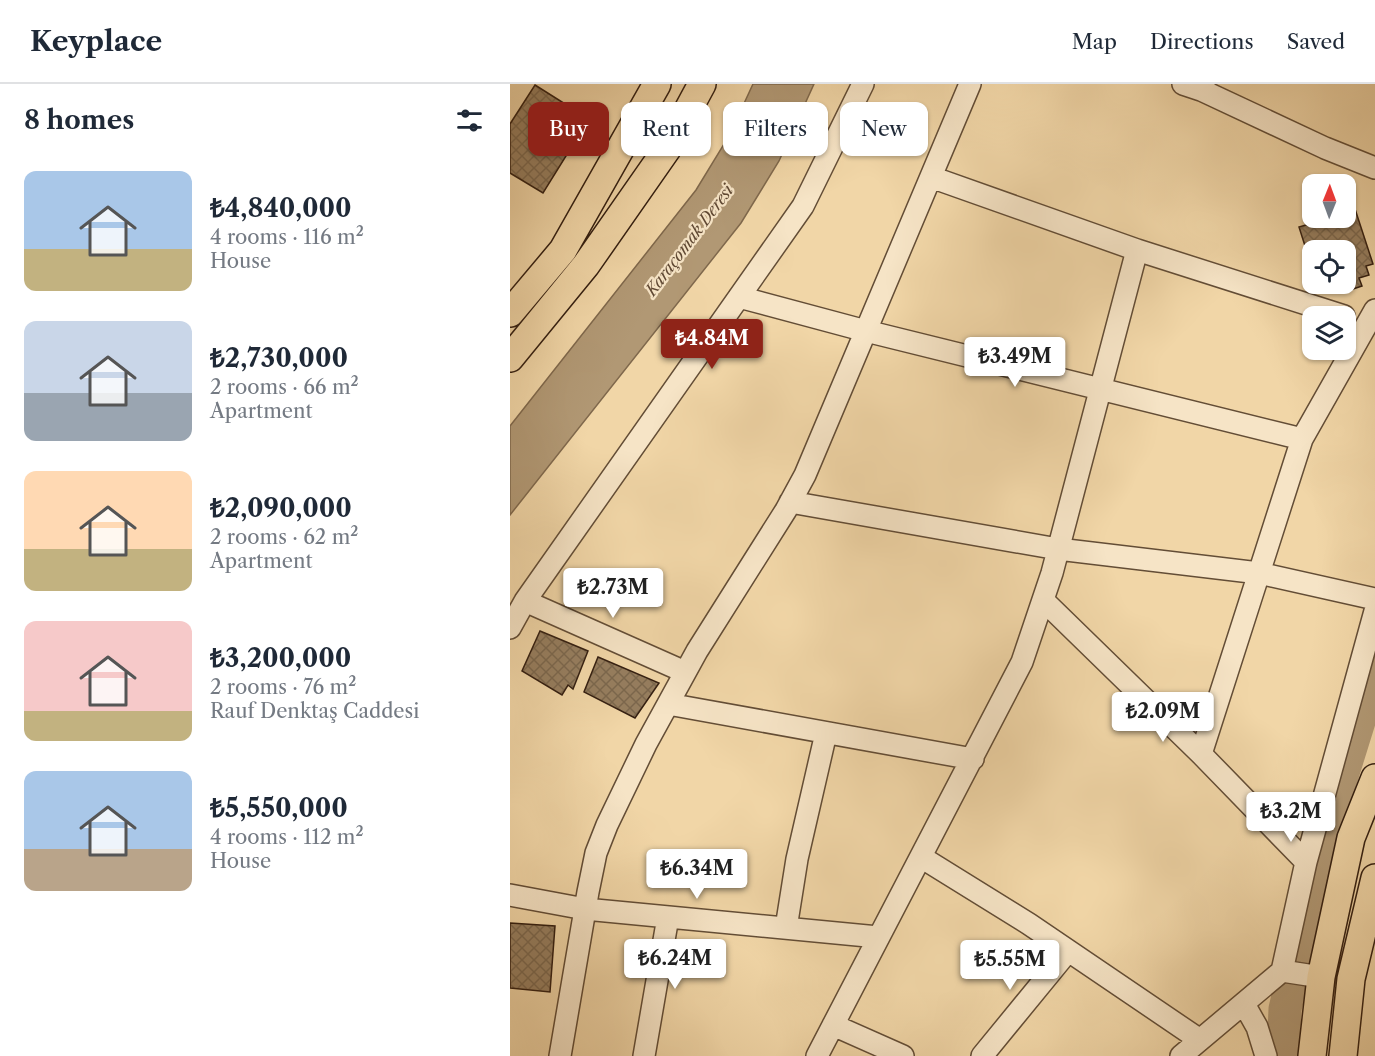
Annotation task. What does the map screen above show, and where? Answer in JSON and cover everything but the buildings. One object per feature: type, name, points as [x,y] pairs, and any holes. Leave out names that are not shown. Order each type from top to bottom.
[{"type":"main road","points":[[511,309],[563,250],[657,84]]},
{"type":"main road","points":[[510,358],[586,265],[666,149],[702,84]]},
{"type":"main road","points":[[1312,1056],[1321,977],[1351,838],[1375,778]]},
{"type":"main road","points":[[1343,1056],[1351,979],[1375,878]]},
{"type":"street","points":[[510,628],[525,601],[803,206],[863,84]]},
{"type":"street","points":[[560,1056],[596,853],[685,672],[805,475],[970,84]]},
{"type":"street","points":[[1196,86],[1325,148],[1375,168]]},
{"type":"street","points":[[931,177],[1137,250],[1311,306]]},
{"type":"street","points":[[817,1056],[1022,662],[1058,549],[1137,250]]},
{"type":"street","points":[[739,297],[866,331],[1302,439]]},
{"type":"street","points":[[1201,754],[1302,439],[1371,317]]},
{"type":"street","points":[[790,502],[1058,549],[1259,573],[1375,599]]},
{"type":"street","points":[[1043,600],[1201,754],[1306,862]]},
{"type":"street","points":[[525,601],[685,672]]},
{"type":"street","points":[[1181,1056],[1282,971],[1306,862],[1375,611]]},
{"type":"street","points":[[668,704],[973,759]]},
{"type":"street","points":[[786,928],[797,859],[826,733]]},
{"type":"street","points":[[921,857],[1068,951],[1200,1040]]},
{"type":"street","points":[[510,895],[585,909],[878,937]]},
{"type":"street","points":[[644,1056],[668,917]]},
{"type":"street","points":[[982,1056],[1068,951]]},
{"type":"street","points":[[1282,971],[1321,977]]},
{"type":"street","points":[[1244,1004],[1257,1027],[1266,1056]]},
{"type":"street","points":[[833,1025],[903,1056]]},
{"type":"water","points":[[753,84],[814,84],[806,102],[745,102]]},
{"type":"water","name":"Karaçomak Deresi","points":[[723,146],[723,156],[781,156],[741,223],[510,515],[510,426],[696,190]]},
{"type":"waterway","points":[[1283,1056],[1285,1009],[1333,805],[1375,670]]}]
